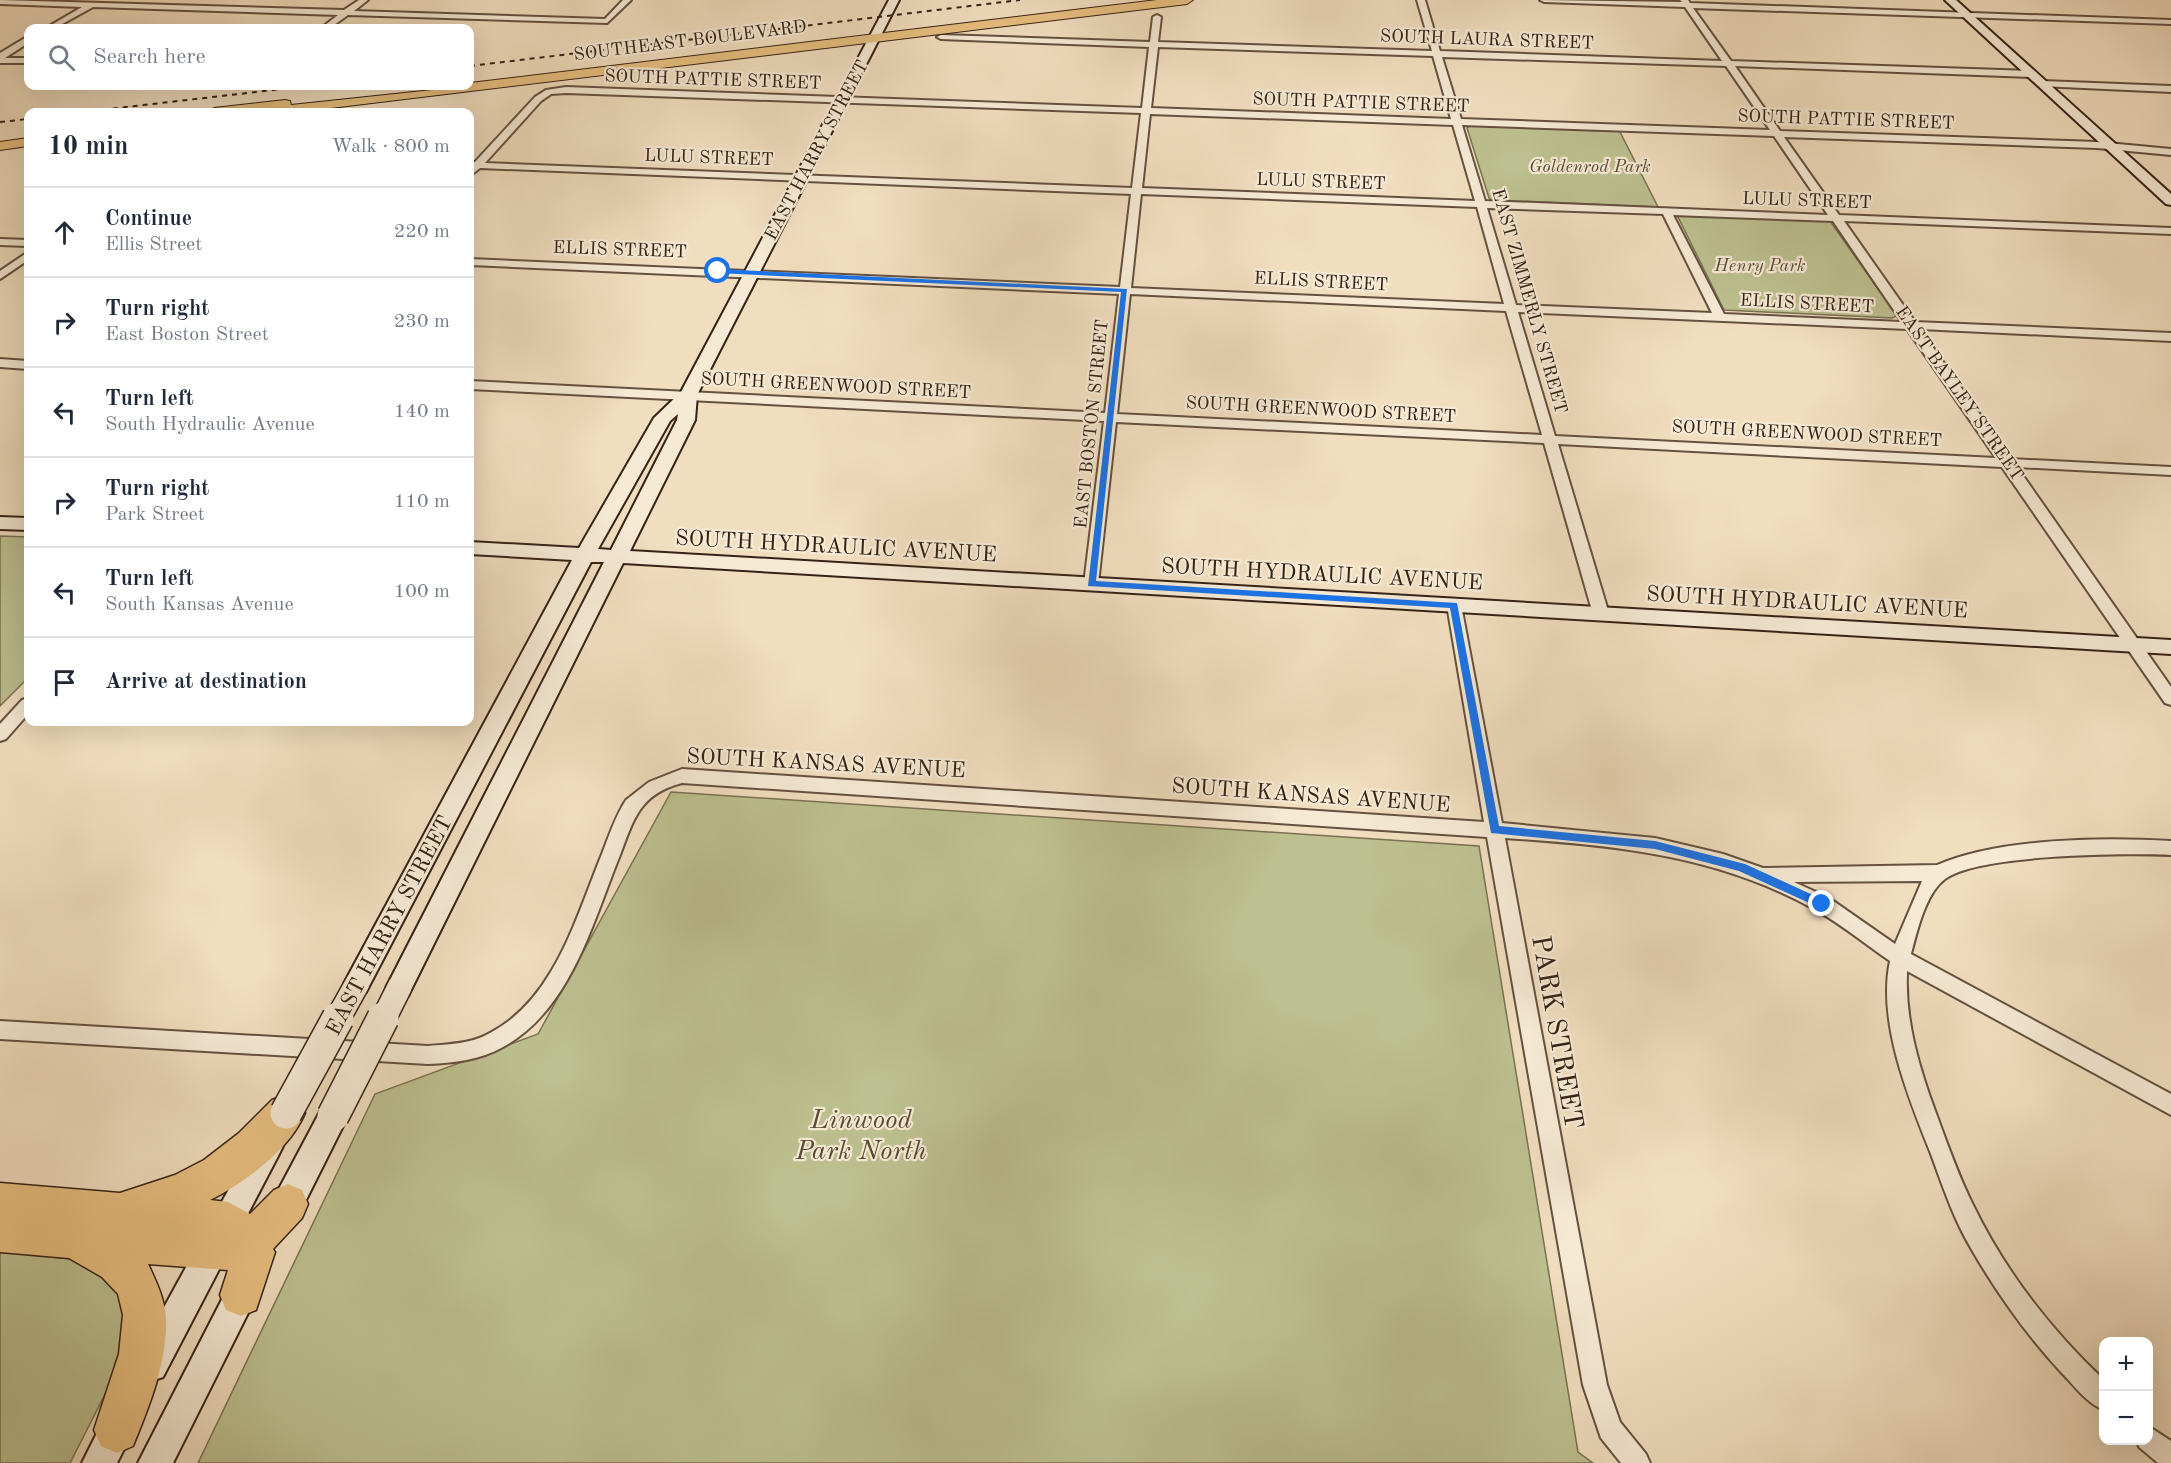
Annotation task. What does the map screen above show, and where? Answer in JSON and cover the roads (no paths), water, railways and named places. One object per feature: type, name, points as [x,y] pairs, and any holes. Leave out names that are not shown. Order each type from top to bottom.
[{"type":"highway","points":[[106,1213],[163,1201],[198,1187],[229,1168],[261,1141],[286,1113]]},
{"type":"highway","points":[[0,1203],[106,1213],[230,1238],[254,1251],[241,1295]]},
{"type":"highway","points":[[0,1232],[73,1238],[230,1238],[288,1204]]},
{"type":"highway","points":[[73,1238],[115,1261],[132,1278],[144,1302],[145,1328],[108,1446]]},
{"type":"main road","name":"EAST HARRY STREET","points":[[108,1446],[230,1238],[286,1113],[585,555],[663,418],[688,395],[894,0]]},
{"type":"main road","points":[[879,30],[1131,0]]},
{"type":"main road","name":"SOUTHEAST BOULEVARD","points":[[474,81],[879,30],[1187,0]]},
{"type":"main road","points":[[1950,0],[2171,201]]},
{"type":"main road","name":"SOUTHEAST BOULEVARD","points":[[474,87],[828,43],[879,30]]},
{"type":"main road","points":[[828,43],[856,47],[866,55]]},
{"type":"main road","points":[[248,108],[401,90]]},
{"type":"main road","name":"SOUTHEAST BOULEVARD","points":[[300,108],[447,90]]},
{"type":"main road","points":[[0,139],[24,136]]},
{"type":"main road","points":[[0,146],[24,143]]},
{"type":"main road","name":"EAST HARRY STREET","points":[[155,1463],[399,988],[686,420],[688,395]]},
{"type":"main road","points":[[0,523],[24,524]]},
{"type":"main road","name":"SOUTH HYDRAULIC AVENUE","points":[[474,548],[2171,646]]},
{"type":"street","points":[[57,24],[100,0]]},
{"type":"street","points":[[331,24],[364,0]]},
{"type":"street","points":[[0,2],[607,21],[627,0]]},
{"type":"street","name":"EAST ZIMMERLY STREET","points":[[1421,0],[1601,614]]},
{"type":"street","points":[[1544,0],[1686,2],[2171,22]]},
{"type":"street","name":"EAST BAYLEY STREET","points":[[1686,2],[1914,326],[2171,699]]},
{"type":"street","name":"EAST BOSTON STREET","points":[[1091,584],[1157,17]]},
{"type":"street","name":"SOUTH LAURA STREET","points":[[941,38],[2031,74]]},
{"type":"street","points":[[0,58],[24,43]]},
{"type":"street","points":[[0,58],[24,61]]},
{"type":"street","points":[[2043,84],[2171,89]]},
{"type":"street","name":"SOUTH PATTIE STREET","points":[[474,166],[538,99],[549,92],[1778,133],[2112,147],[2171,152]]},
{"type":"street","name":"LULU STREET","points":[[474,168],[801,177],[2171,231]]},
{"type":"street","points":[[1666,211],[1720,317]]},
{"type":"street","points":[[0,242],[24,243]]},
{"type":"street","points":[[0,276],[24,258]]},
{"type":"street","name":"ELLIS STREET","points":[[474,262],[2171,337]]},
{"type":"street","points":[[0,363],[24,365]]},
{"type":"street","name":"SOUTH GREENWOOD STREET","points":[[474,385],[2171,471]]},
{"type":"street","name":"PARK STREET","points":[[1454,605],[1595,1386],[1610,1430],[1635,1461]]},
{"type":"street","points":[[0,735],[24,708]]},
{"type":"street","name":"SOUTH KANSAS AVENUE","points":[[0,1030],[225,1041],[428,1055],[466,1052],[498,1038],[538,1007],[555,985],[568,959],[631,807],[656,784],[682,776],[1494,830],[1655,845],[1723,861],[1760,875],[1822,904],[1899,957],[2171,1105]]},
{"type":"street","name":"SOUTH KANSAS AVENUE","points":[[1760,875],[1938,873],[1992,856],[2137,844],[2171,848]]},
{"type":"street","points":[[1938,873],[1918,905],[1899,957],[1897,980],[1899,1010],[1918,1095],[1965,1215],[2016,1299],[2037,1328],[2099,1394]]},
{"type":"street","points":[[2153,1442],[2171,1458]]},
{"type":"railway","points":[[474,66],[1020,0]]},
{"type":"railway","points":[[118,108],[273,90]]},
{"type":"railway","points":[[0,122],[24,119]]},
{"type":"park label","name":"Goldenrod Park","points":[[1590,166]]},
{"type":"park label","name":"Henry Park","points":[[1760,265]]},
{"type":"park label","name":"Linwood Park North","points":[[861,1134]]}]
